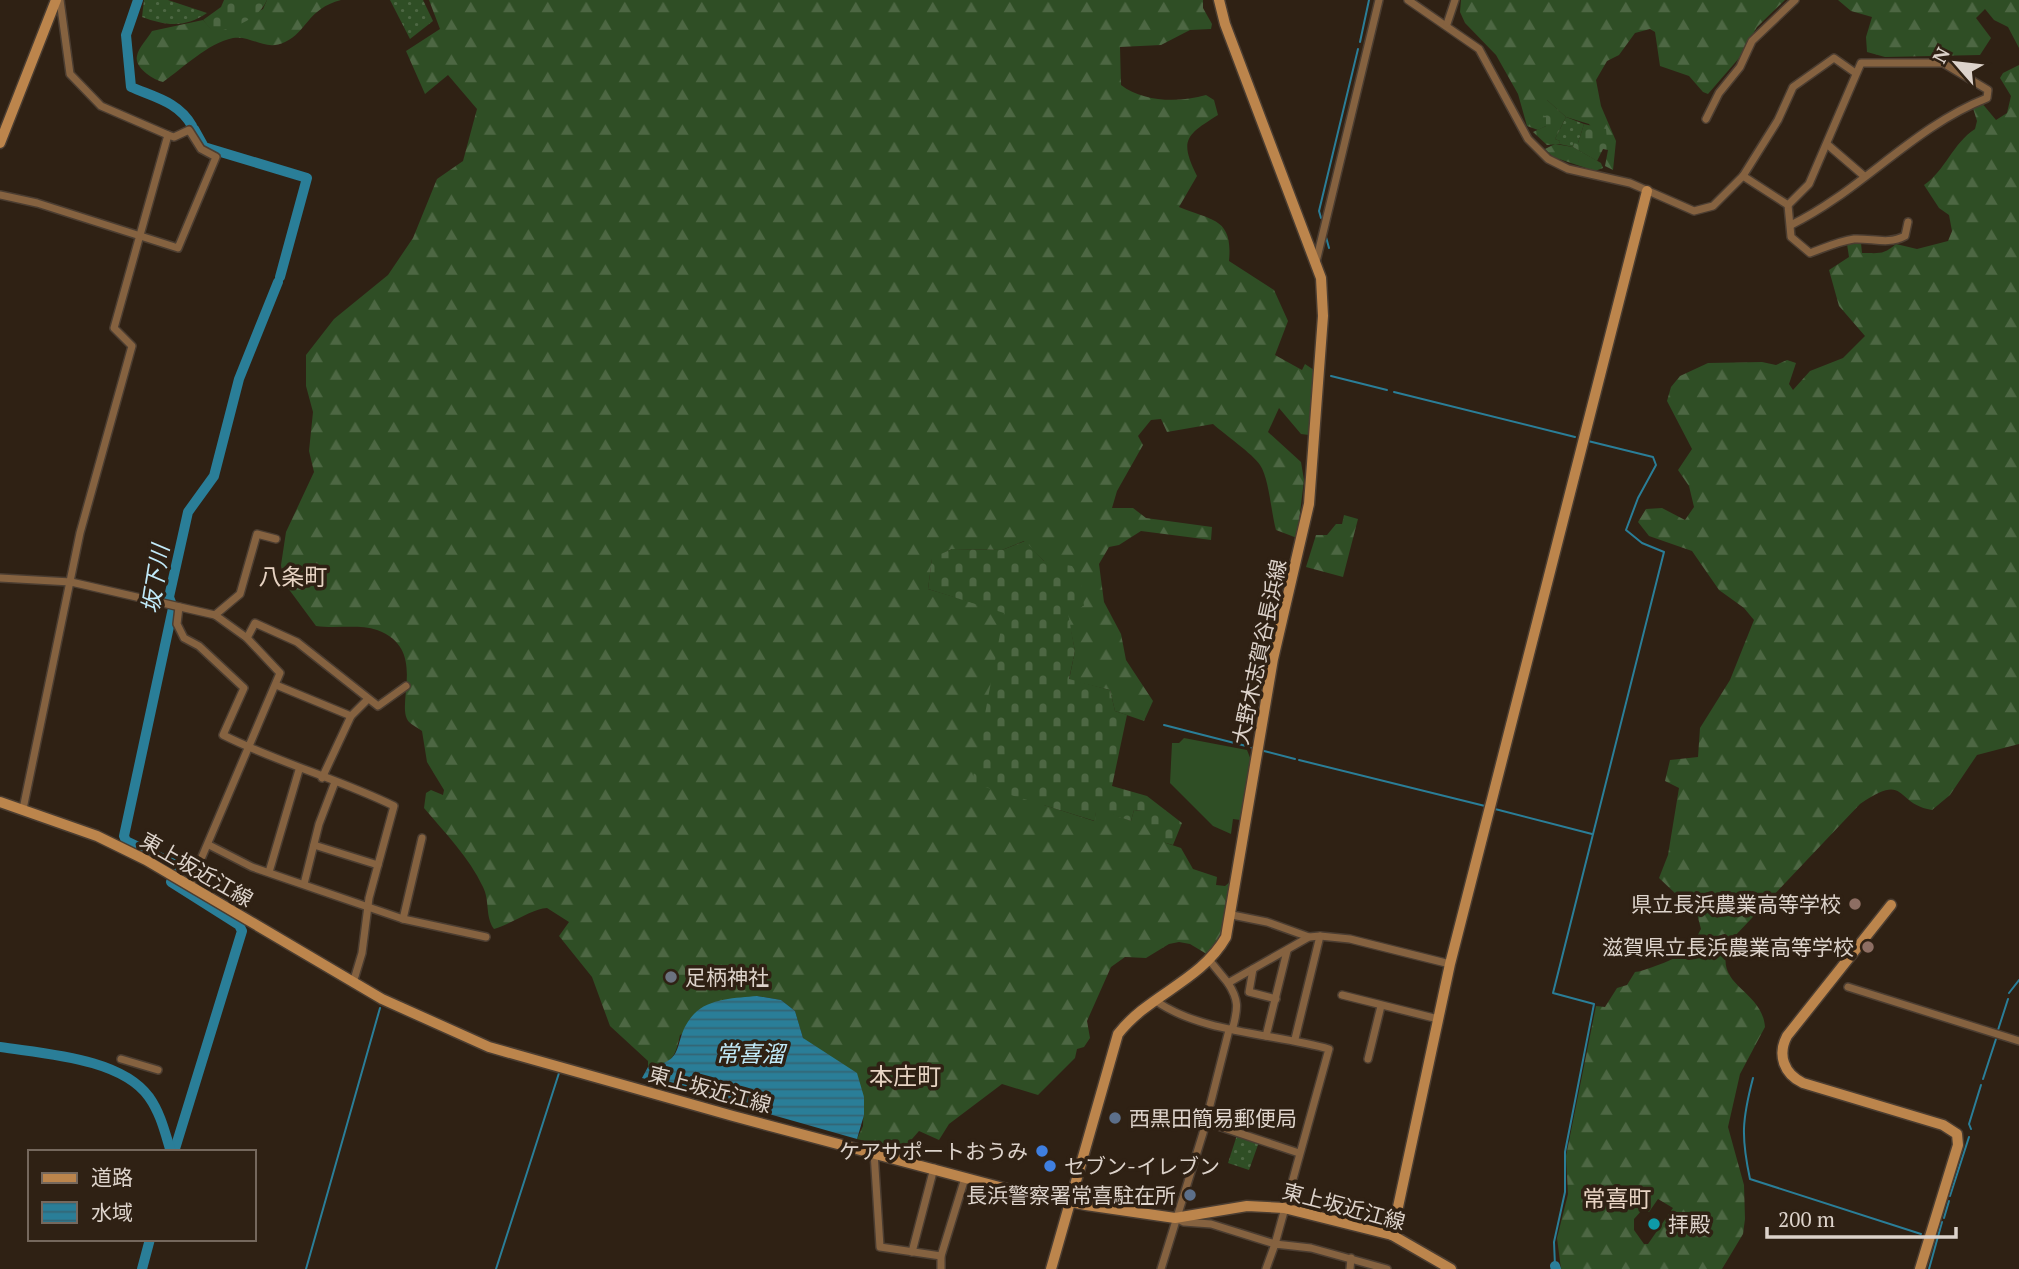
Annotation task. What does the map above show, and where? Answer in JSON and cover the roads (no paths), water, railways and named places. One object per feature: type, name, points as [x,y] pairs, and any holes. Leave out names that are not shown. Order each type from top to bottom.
[{"type":"main road","points":[[0,143],[58,0]]},
{"type":"main road","name":"大野木志賀谷長浜線","points":[[1051,1269],[1118,1034],[1156,1001],[1210,961],[1226,937],[1232,915],[1273,659],[1309,504],[1323,316],[1321,278],[1225,24],[1219,0]]},
{"type":"main road","points":[[1392,1235],[1450,964],[1647,191]]},
{"type":"main road","name":"東上坂近江線","points":[[0,802],[97,836],[190,885],[404,1011],[489,1047],[965,1178],[1072,1202],[1175,1218],[1247,1206],[1284,1208],[1392,1235],[1451,1269]]},
{"type":"main road","points":[[1891,905],[1787,1036],[1782,1055],[1790,1074],[1803,1083],[1943,1125],[1957,1133],[1958,1145],[1920,1269]]},
{"type":"street","points":[[0,195],[37,203],[178,248],[199,190],[216,159],[214,155],[201,149],[189,130],[174,137],[101,106],[70,74],[58,0]]},
{"type":"street","points":[[1316,262],[1380,0]]},
{"type":"street","points":[[1408,0],[1447,24],[1479,49],[1528,139],[1548,159],[1568,169],[1630,183],[1694,211],[1713,206],[1743,176],[1778,120],[1793,88],[1834,58],[1854,72]]},
{"type":"street","points":[[1447,24],[1455,0]]},
{"type":"street","points":[[1706,119],[1719,93],[1740,67],[1752,41],[1795,0]]},
{"type":"street","points":[[1788,205],[1810,184],[1812,172],[1828,145],[1854,72],[1861,62],[1943,63],[1988,90],[1989,96],[1921,133],[1864,176],[1791,225]]},
{"type":"street","points":[[23,809],[80,533],[132,346],[114,328],[168,135]]},
{"type":"street","points":[[1828,145],[1864,176]]},
{"type":"street","points":[[1743,176],[1788,205],[1791,237],[1810,253],[1856,239],[1881,242],[1898,239],[1905,236],[1908,222]]},
{"type":"street","points":[[215,615],[240,594],[257,534],[276,539]]},
{"type":"street","points":[[0,578],[71,582],[215,615],[247,638],[279,673],[190,885]]},
{"type":"street","points":[[174,606],[177,624],[184,638],[199,646],[244,688],[223,735],[299,770],[394,806],[378,864],[353,983]]},
{"type":"street","points":[[247,638],[255,623],[286,636],[342,675],[377,706],[406,686]]},
{"type":"street","points":[[276,685],[351,716]]},
{"type":"street","points":[[322,778],[351,716],[367,699]]},
{"type":"street","points":[[269,872],[299,770]]},
{"type":"street","points":[[304,884],[335,782]]},
{"type":"street","points":[[403,919],[422,838]]},
{"type":"street","points":[[209,845],[236,860],[369,904],[403,919],[486,937]]},
{"type":"street","points":[[314,845],[378,864]]},
{"type":"street","points":[[1232,915],[1267,922],[1308,937],[1350,939],[1450,964]]},
{"type":"street","points":[[1295,1039],[1320,936]]},
{"type":"street","points":[[1228,983],[1308,937]]},
{"type":"street","points":[[1266,1036],[1287,951]]},
{"type":"street","points":[[1161,1269],[1205,1125],[1238,1002],[1228,983],[1210,961]]},
{"type":"street","points":[[1253,969],[1249,992],[1276,999]]},
{"type":"street","points":[[1847,987],[2019,1041]]},
{"type":"street","points":[[1342,995],[1438,1019]]},
{"type":"street","points":[[1156,1001],[1229,1030],[1295,1039],[1329,1049],[1266,1269]]},
{"type":"street","points":[[1368,1059],[1381,1006]]},
{"type":"street","points":[[121,1059],[158,1070]]},
{"type":"street","points":[[1205,1125],[1214,1125],[1298,1153]]},
{"type":"street","points":[[874,1152],[880,1247],[941,1255]]},
{"type":"street","points":[[912,1252],[934,1168]]},
{"type":"street","points":[[941,1269],[941,1255],[965,1178]]},
{"type":"street","points":[[1209,1212],[1211,1224]]},
{"type":"street","points":[[1175,1218],[1184,1222],[1211,1224],[1275,1244],[1351,1258],[1387,1269]]},
{"type":"street","points":[[1350,1269],[1351,1258]]},
{"type":"water","name":"常喜溜","points":[[757,996],[781,1000],[795,1011],[803,1038],[857,1073],[864,1097],[864,1115],[857,1139],[642,1078],[648,1067],[670,1060],[678,1048],[687,1023],[700,1009],[724,1000]]},
{"type":"waterway","name":"坂下川","points":[[138,0],[126,35],[131,87],[173,106],[192,126]]},
{"type":"waterway","points":[[1360,42],[1369,0]]},
{"type":"waterway","points":[[1321,218],[1319,211],[1358,49]]},
{"type":"waterway","name":"坂下川","points":[[194,129],[204,147],[307,178],[280,277]]},
{"type":"waterway","points":[[1326,237],[1329,248]]},
{"type":"waterway","name":"坂下川","points":[[175,869],[176,865],[126,841],[124,836],[173,608],[169,597],[188,512],[214,476],[239,379],[278,282]]},
{"type":"waterway","points":[[1331,376],[1387,390]]},
{"type":"waterway","points":[[1394,392],[1575,437]]},
{"type":"waterway","points":[[1555,1266],[1554,1242],[1565,1192],[1565,1152],[1594,1004],[1553,993],[1664,552],[1642,543],[1626,530],[1638,498],[1656,465],[1653,457],[1588,441]]},
{"type":"waterway","points":[[1164,725],[1254,748]]},
{"type":"waterway","points":[[1264,751],[1295,759]]},
{"type":"waterway","points":[[1299,760],[1485,806]]},
{"type":"waterway","points":[[1495,809],[1592,834]]},
{"type":"waterway","name":"坂下川","points":[[171,882],[239,925],[242,931],[175,1150]]},
{"type":"waterway","points":[[2009,993],[2019,980]]},
{"type":"waterway","points":[[1998,1030],[2008,999]]},
{"type":"waterway","points":[[306,1269],[380,1008]]},
{"type":"waterway","points":[[1983,1079],[1996,1039]]},
{"type":"waterway","points":[[0,1047],[81,1060],[120,1074],[136,1084],[153,1103],[170,1150]]},
{"type":"waterway","points":[[496,1269],[559,1073]]},
{"type":"waterway","points":[[1753,1078],[1744,1128],[1750,1179],[1921,1234]]},
{"type":"waterway","points":[[1971,1129],[1969,1124],[1981,1085]]},
{"type":"waterway","points":[[1950,1196],[1969,1137]]},
{"type":"waterway","points":[[1944,1218],[1949,1201]]},
{"type":"waterway","points":[[1929,1269],[1942,1222]]},
{"type":"waterway","points":[[142,1269],[149,1241]]},
{"type":"place","name":"県立長浜農業高等学校","points":[[1855,904]]},
{"type":"place","name":"滋賀県立長浜農業高等学校","points":[[1868,947]]},
{"type":"place","name":"足柄神社","points":[[671,977]]},
{"type":"place","name":"西黒田簡易郵便局","points":[[1115,1118]]},
{"type":"place","name":"ケアサポートおうみ","points":[[1042,1151]]},
{"type":"place","name":"セブン-イレブン","points":[[1050,1166]]},
{"type":"place","name":"長浜警察署常喜駐在所","points":[[1190,1195]]},
{"type":"place","name":"拝殿","points":[[1654,1224]]},
{"type":"district","name":"八条町","points":[[293,576]]},
{"type":"district","name":"本庄町","points":[[905,1076]]},
{"type":"district","name":"常喜町","points":[[1617,1198]]}]
